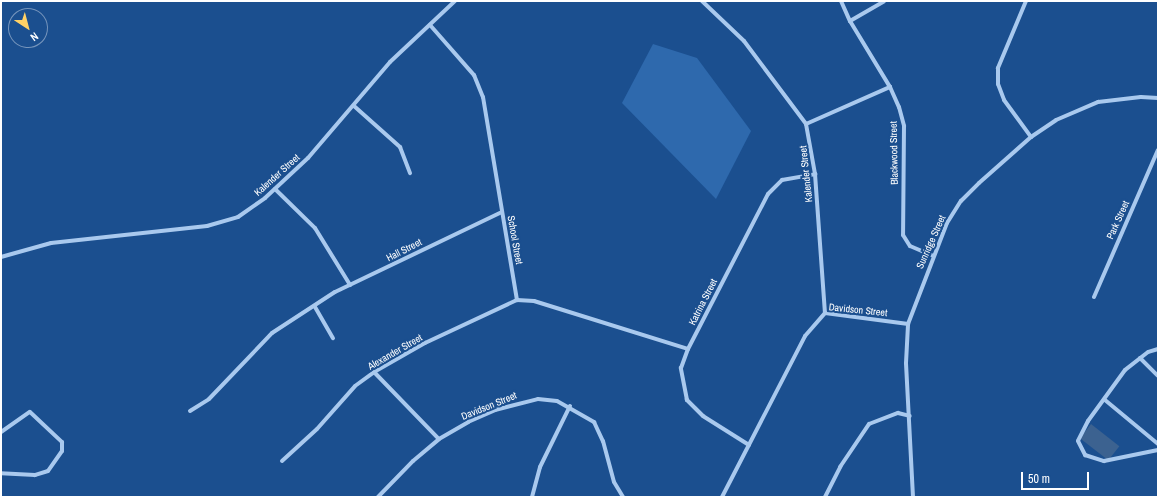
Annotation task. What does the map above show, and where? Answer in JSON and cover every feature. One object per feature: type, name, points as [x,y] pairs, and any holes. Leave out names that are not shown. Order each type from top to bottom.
[{"type":"street","name":"Kalender Street","points":[[1,257],[51,243],[207,226],[238,217],[275,189],[308,158],[354,106],[390,62],[455,1]]},
{"type":"street","name":"Kalender Street","points":[[702,1],[744,41],[806,124],[815,174],[825,313]]},
{"type":"street","name":"Blackwood Street","points":[[842,1],[850,21],[890,86],[899,107],[904,126],[903,235],[910,246],[932,256]]},
{"type":"street","points":[[850,21],[884,1]]},
{"type":"street","points":[[1026,1],[998,68],[998,84],[1004,100],[1031,137]]},
{"type":"street","name":"School Street","points":[[430,25],[474,75],[483,96],[517,300]]},
{"type":"street","points":[[806,124],[890,86]]},
{"type":"street","name":"Sunridge Street","points":[[913,497],[910,416],[906,363],[908,324],[932,256],[947,223],[961,201],[1031,137],[1056,120],[1098,102],[1141,97],[1158,98]]},
{"type":"street","points":[[354,106],[400,147],[410,173]]},
{"type":"street","name":"Park Street","points":[[1094,297],[1158,150]]},
{"type":"street","name":"Katrina Street","points":[[748,445],[703,416],[687,400],[681,368],[688,349],[768,194],[782,180],[815,174]]},
{"type":"street","points":[[275,189],[315,228],[350,285]]},
{"type":"street","name":"Hall Street","points":[[190,411],[209,399],[272,333],[350,285],[502,212]]},
{"type":"street","points":[[517,300],[534,301],[688,349]]},
{"type":"street","name":"Alexander Street","points":[[282,462],[317,429],[355,386],[374,372],[425,343],[517,300]]},
{"type":"street","points":[[315,306],[333,338]]},
{"type":"street","name":"Davidson Street","points":[[722,497],[805,336],[825,313],[908,324]]},
{"type":"street","points":[[1158,349],[1140,358],[1125,370],[1079,435],[1078,444],[1085,455],[1111,461],[1158,450]]},
{"type":"street","points":[[1140,358],[1158,376]]},
{"type":"street","points":[[374,372],[439,439]]},
{"type":"street","name":"Davidson Street","points":[[378,497],[413,461],[439,439],[468,422],[518,402],[538,398],[557,401],[570,406],[594,422],[603,442],[614,482],[623,497]]},
{"type":"street","points":[[1105,400],[1158,444]]},
{"type":"street","points":[[532,497],[540,467],[570,406]]},
{"type":"street","points":[[1,432],[30,412],[62,442],[62,451],[48,471],[35,475],[1,473]]},
{"type":"street","points":[[825,497],[840,467],[869,424],[898,413],[910,416]]},
{"type":"shaded area","points":[[653,44],[697,58],[751,131],[716,199],[622,103]]},
{"type":"shaded area","points":[[1091,424],[1119,446],[1108,460],[1080,438]]}]
